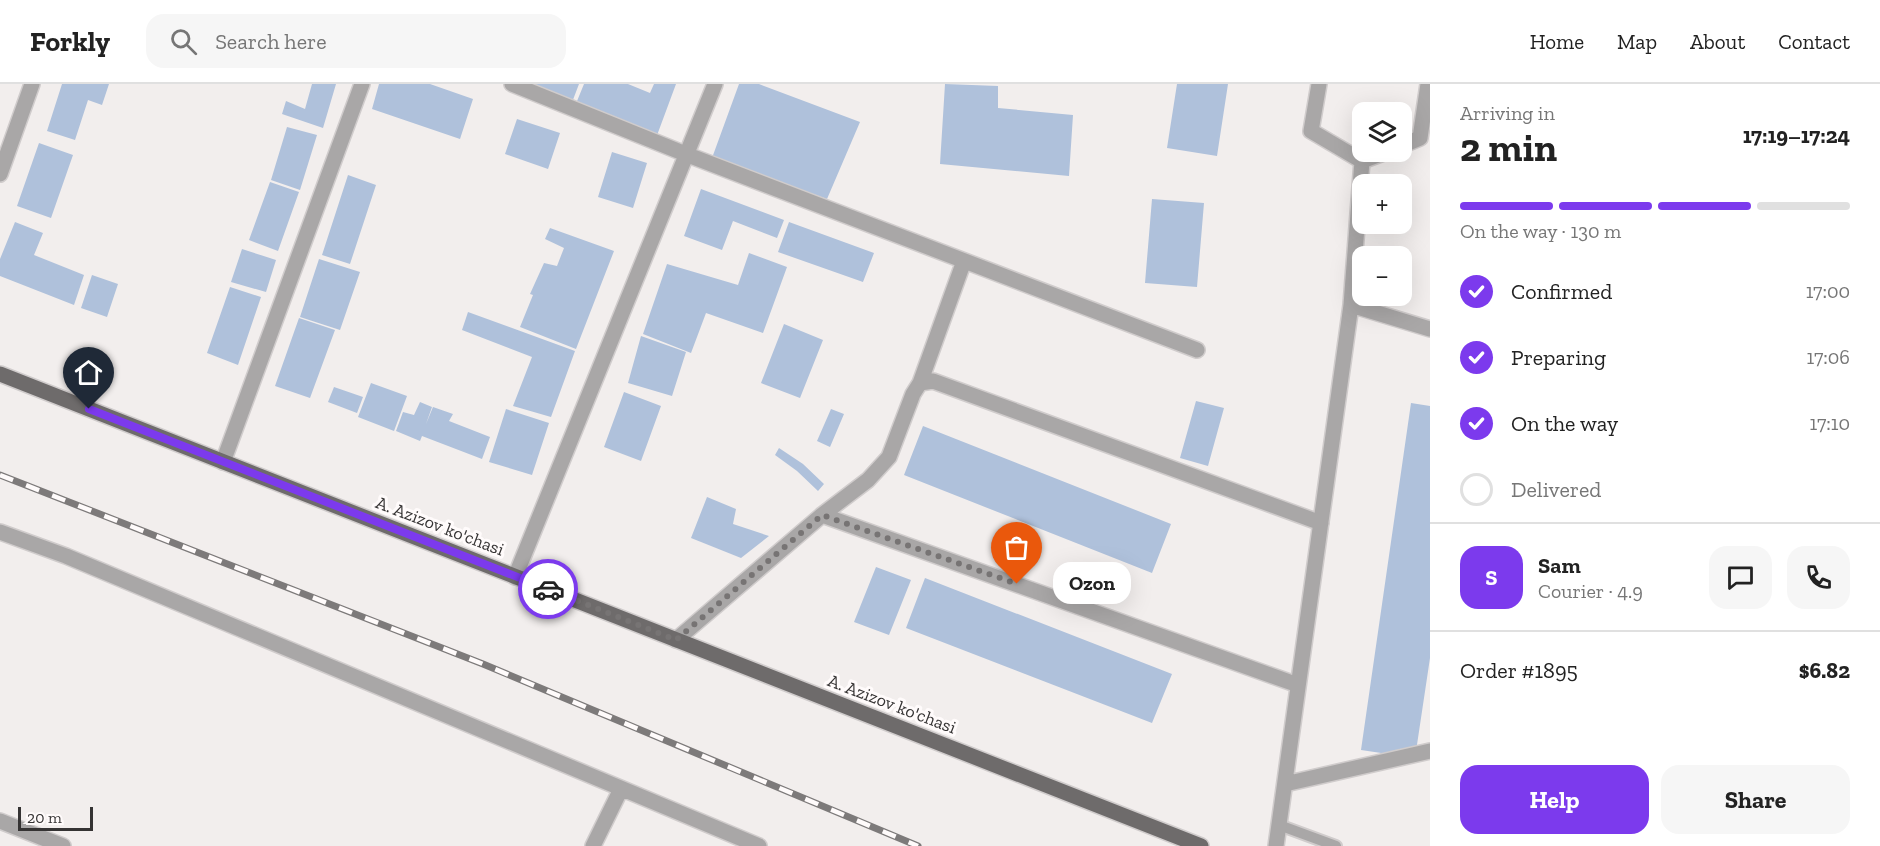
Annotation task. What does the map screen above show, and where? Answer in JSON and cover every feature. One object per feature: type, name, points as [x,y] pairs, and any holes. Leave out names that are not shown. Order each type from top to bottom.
[{"type":"main road","name":"A. Azizov ko'chasi","points":[[0,374],[1201,846]]},
{"type":"street","points":[[0,174],[32,84]]},
{"type":"street","points":[[223,462],[362,84]]},
{"type":"street","points":[[512,84],[688,155],[1197,350]]},
{"type":"street","points":[[515,577],[715,84]]},
{"type":"street","points":[[1318,84],[1311,131],[1352,155]]},
{"type":"street","points":[[1412,141],[1420,138],[1428,84]]},
{"type":"street","points":[[1276,846],[1351,305],[1362,162]]},
{"type":"street","points":[[676,640],[822,515],[868,480],[889,458],[913,394],[920,383],[964,261]]},
{"type":"street","points":[[1351,305],[1430,329]]},
{"type":"street","points":[[920,383],[933,381],[1321,523]]},
{"type":"street","points":[[822,515],[1298,685]]},
{"type":"street","points":[[0,532],[66,556],[759,846]]},
{"type":"street","points":[[1285,784],[1430,751]]},
{"type":"street","points":[[593,846],[621,789]]},
{"type":"street","points":[[0,821],[63,846]]},
{"type":"lane","points":[[1279,825],[1336,846]]},
{"type":"building","points":[[62,84],[109,84],[102,105],[88,100],[75,140],[47,131]]},
{"type":"building","points":[[312,84],[336,84],[323,128],[282,114],[286,101],[305,109]]},
{"type":"building","points":[[379,84],[430,84],[473,99],[460,139],[372,109]]},
{"type":"building","points":[[519,84],[579,84],[571,105]]},
{"type":"building","points":[[584,84],[628,84],[650,93],[654,84],[676,84],[656,138],[575,106]]},
{"type":"building","points":[[739,84],[759,84],[860,122],[827,199],[712,158]]},
{"type":"building","points":[[945,84],[998,86],[998,108],[1073,115],[1069,176],[940,164]]},
{"type":"building","points":[[1177,84],[1228,84],[1217,156],[1167,148]]},
{"type":"building","points":[[517,119],[560,133],[548,169],[505,154]]},
{"type":"building","points":[[287,127],[317,135],[300,190],[271,180]]},
{"type":"building","points":[[39,143],[73,155],[51,218],[17,206]]},
{"type":"building","points":[[612,152],[647,163],[633,208],[598,197]]},
{"type":"building","points":[[348,175],[376,185],[350,264],[322,255]]},
{"type":"building","points":[[270,182],[299,192],[278,251],[249,240]]},
{"type":"building","points":[[701,189],[784,220],[777,238],[733,221],[722,250],[684,236]]},
{"type":"building","points":[[1152,199],[1204,203],[1197,287],[1145,283]]},
{"type":"building","points":[[15,222],[43,233],[34,255],[84,275],[74,305],[0,276],[0,259]]},
{"type":"building","points":[[789,222],[874,253],[863,282],[778,252]]},
{"type":"building","points":[[550,228],[614,251],[576,349],[520,327],[533,295],[530,294],[544,263],[557,266],[564,248],[545,239]]},
{"type":"building","points":[[242,249],[276,260],[266,292],[231,282]]},
{"type":"building","points":[[749,253],[787,267],[763,333],[706,313],[691,353],[643,334],[667,264],[738,285]]},
{"type":"building","points":[[319,259],[360,272],[340,330],[300,317]]},
{"type":"building","points":[[92,275],[118,284],[107,317],[81,308]]},
{"type":"building","points":[[230,287],[261,297],[238,365],[207,353]]},
{"type":"building","points":[[468,312],[575,351],[551,417],[513,406],[532,357],[462,330]]},
{"type":"building","points":[[299,318],[335,330],[310,398],[275,386]]},
{"type":"building","points":[[784,324],[823,340],[800,398],[761,383]]},
{"type":"building","points":[[641,336],[686,352],[672,396],[628,383]]},
{"type":"building","points":[[371,383],[407,396],[394,431],[358,417]]},
{"type":"building","points":[[334,387],[363,397],[357,413],[328,402]]},
{"type":"building","points":[[624,392],[661,406],[641,461],[604,447]]},
{"type":"building","points":[[1196,401],[1224,408],[1208,466],[1180,458]]},
{"type":"building","points":[[420,402],[432,407],[426,424],[433,407],[453,414],[449,421],[490,437],[482,459],[422,436],[420,441],[396,431],[403,412],[414,415]]},
{"type":"building","points":[[1411,403],[1430,406],[1430,658],[1415,758],[1361,750]]},
{"type":"building","points":[[506,409],[549,423],[532,475],[489,462]]},
{"type":"building","points":[[831,409],[844,414],[830,447],[817,441]]},
{"type":"building","points":[[923,426],[1171,524],[1152,573],[904,475]]},
{"type":"building","points":[[779,448],[803,464],[824,484],[818,491],[797,471],[775,455]]},
{"type":"building","points":[[707,497],[736,509],[733,524],[769,536],[741,558],[691,538]]},
{"type":"building","points":[[876,567],[911,580],[889,635],[854,622]]},
{"type":"building","points":[[925,578],[1172,674],[1152,723],[906,628]]},
{"type":"railway","points":[[0,475],[483,664],[918,846]]},
{"type":"way so far","points":[[548,589],[676,640],[822,515],[1017,584]]},
{"type":"place","name":"Ozon","points":[[1017,584]]},
{"type":"route","points":[[89,409],[548,589]]}]
